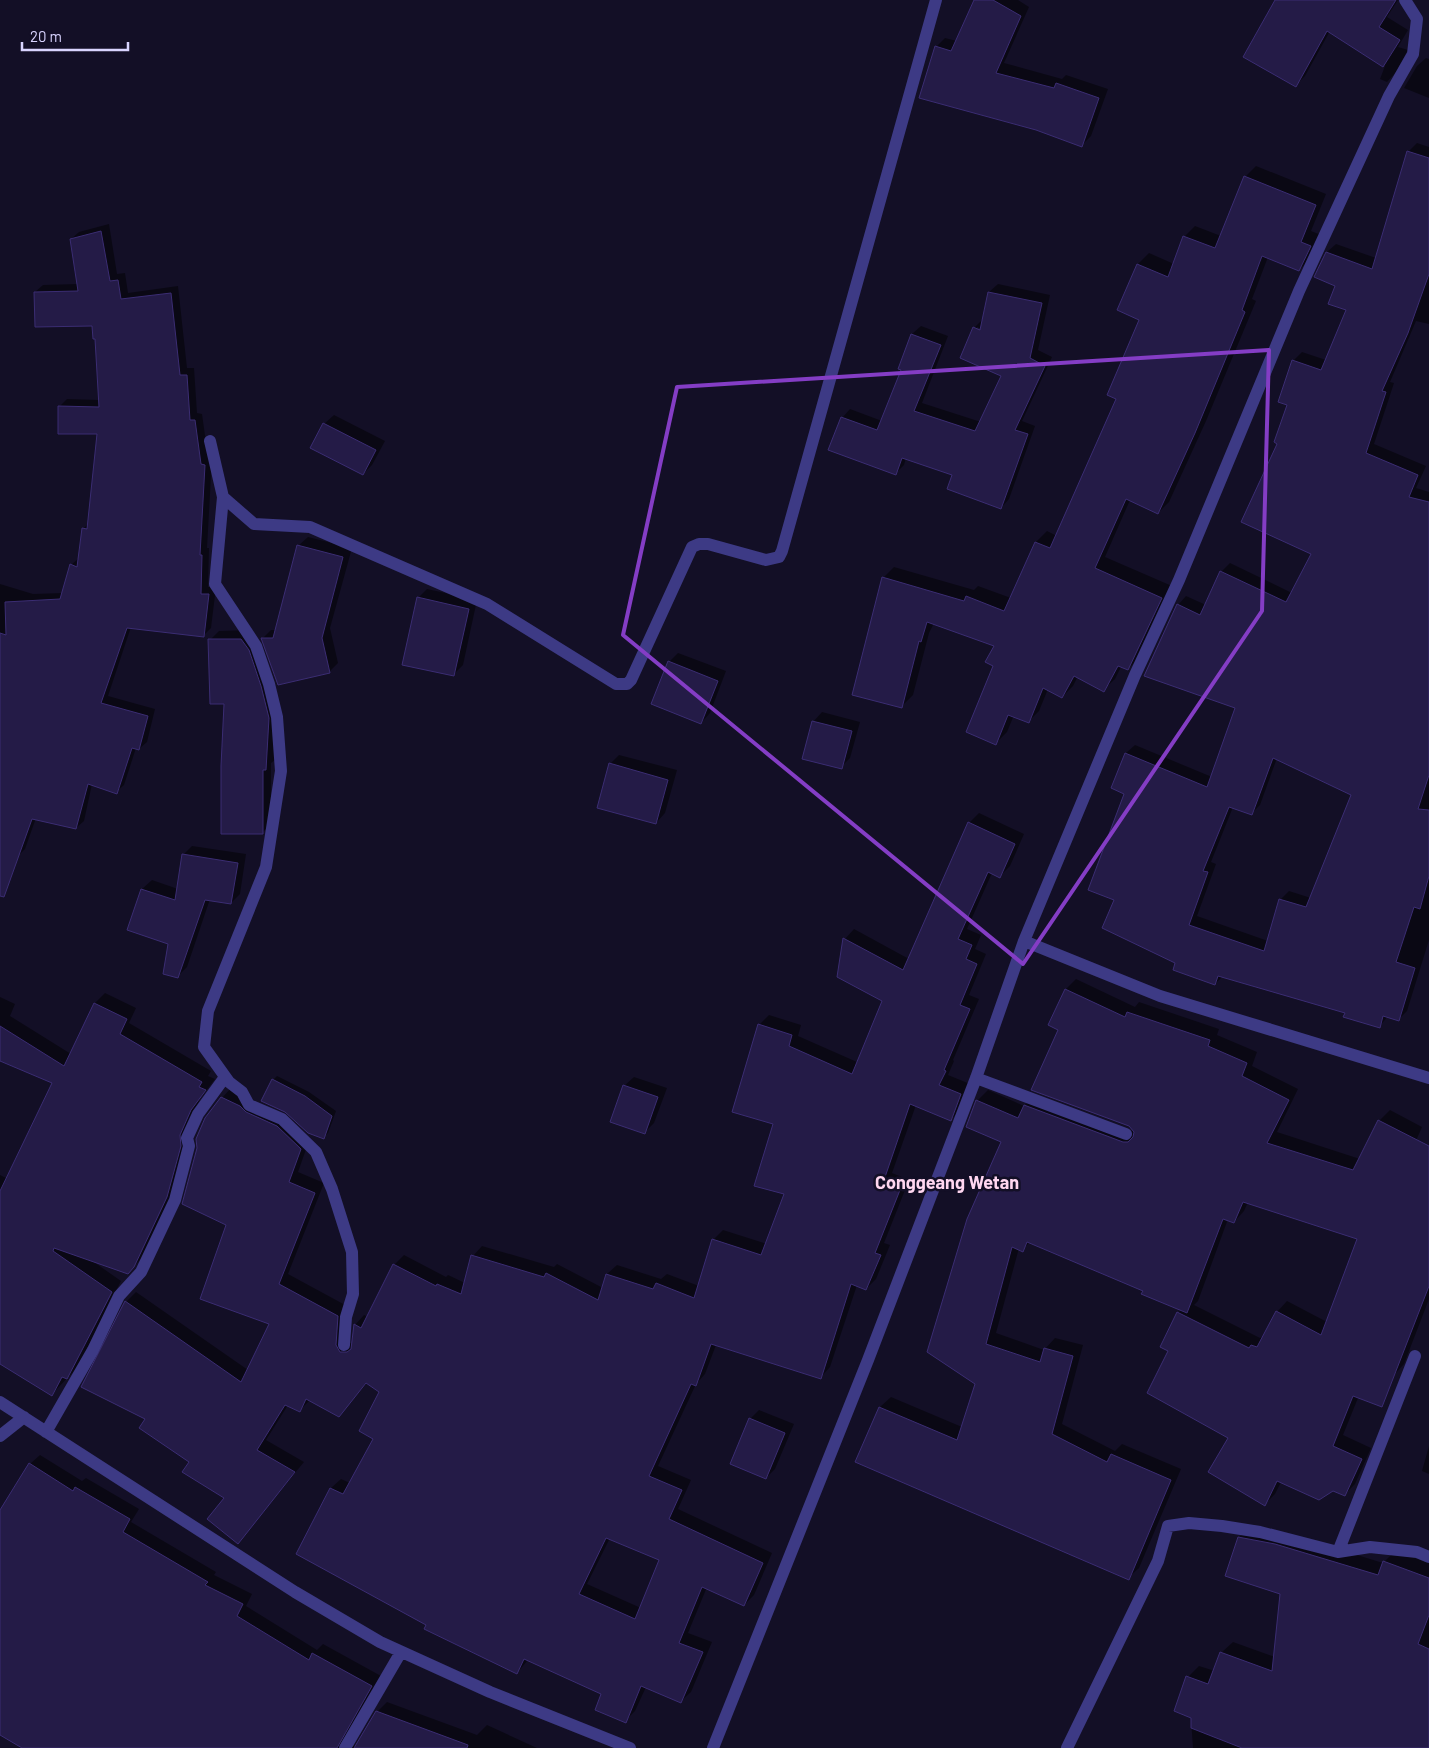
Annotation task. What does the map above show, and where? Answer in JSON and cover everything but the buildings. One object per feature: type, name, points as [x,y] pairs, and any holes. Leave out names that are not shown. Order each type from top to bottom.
[{"type":"street","points":[[222,497],[254,524],[310,526],[487,604],[616,684],[627,684],[631,680],[692,547],[708,544],[766,560],[779,557],[782,551],[936,0]]},
{"type":"street","points":[[713,1748],[868,1360],[976,1078],[1024,941],[1135,675],[1179,580],[1299,291],[1389,96],[1413,54],[1418,20],[1405,0]]},
{"type":"street","points":[[210,441],[222,497],[215,584],[256,646],[270,684],[276,717],[281,771],[266,868],[208,1011],[204,1047],[225,1077],[242,1092],[249,1105],[282,1119],[316,1152],[332,1189],[352,1252],[353,1294],[346,1317],[344,1345]]},
{"type":"street","points":[[1024,941],[1160,996],[1429,1078]]},
{"type":"street","points":[[46,1432],[93,1350],[119,1296],[141,1272],[174,1200],[189,1146],[187,1138],[198,1114],[225,1077]]},
{"type":"street","points":[[976,1078],[1126,1134]]},
{"type":"street","points":[[1338,1552],[1415,1356]]},
{"type":"street","points":[[0,1402],[295,1592],[380,1642],[490,1692],[630,1748]]},
{"type":"street","points":[[0,1436],[24,1417]]},
{"type":"street","points":[[1067,1748],[1158,1561],[1168,1526],[1188,1523],[1222,1526],[1260,1532],[1338,1552],[1370,1547],[1417,1552],[1429,1557]]},
{"type":"street","points":[[345,1748],[401,1652]]},
{"type":"highlighted area","points":[[1269,350],[1262,611],[1023,964],[623,635],[677,387]]},
{"type":"district","name":"Conggeang Wetan","points":[[947,1183]]}]
